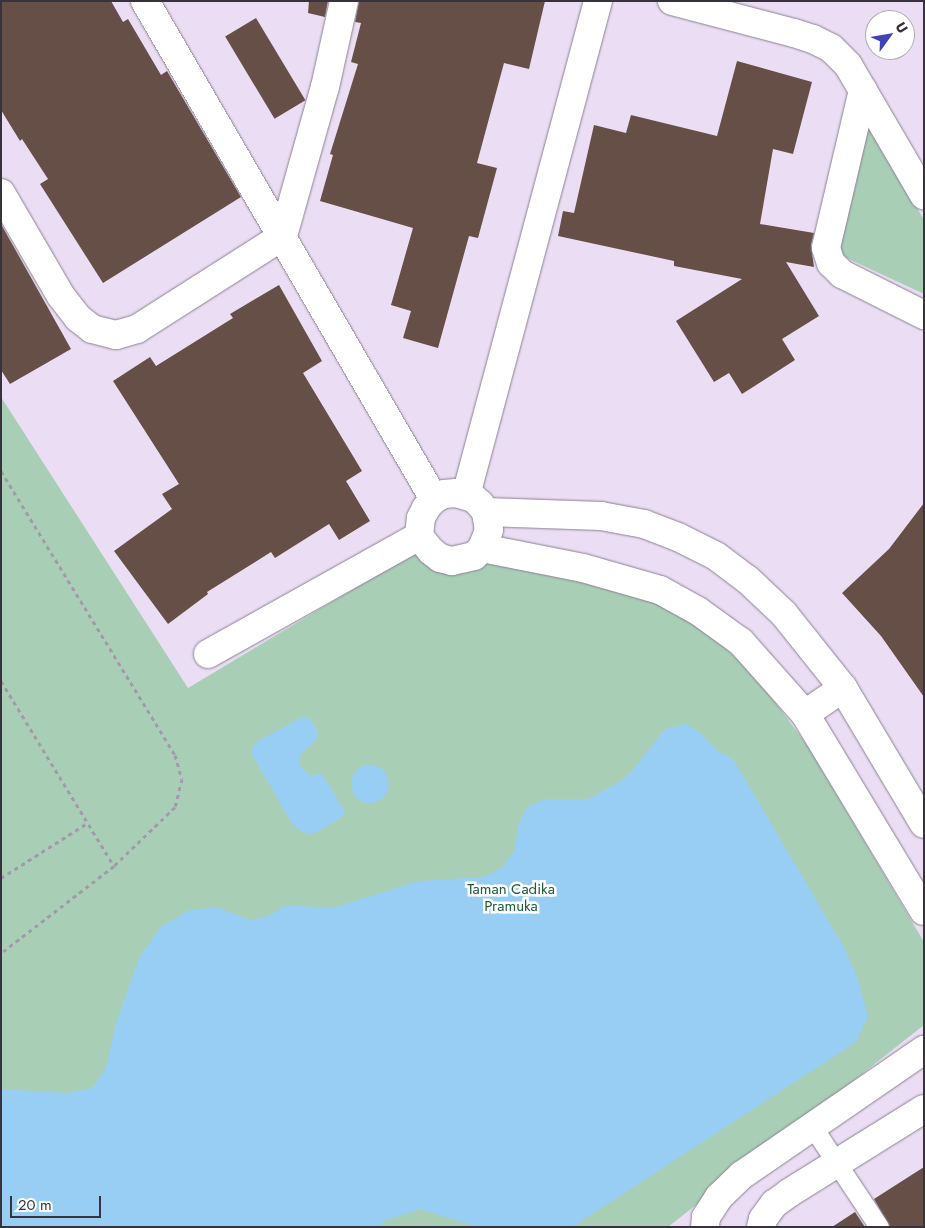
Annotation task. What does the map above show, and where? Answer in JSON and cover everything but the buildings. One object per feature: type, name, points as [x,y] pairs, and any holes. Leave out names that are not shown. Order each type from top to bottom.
[{"type":"street","points":[[145,1],[434,499]]},
{"type":"street","points":[[1,193],[61,296],[78,318],[92,329],[116,334],[137,329],[282,236],[324,87],[344,1]]},
{"type":"street","points":[[598,1],[476,503],[489,530],[482,548],[474,556],[452,561],[440,558],[431,551],[419,536],[421,518],[434,499],[444,494],[476,503],[601,516],[644,524],[678,537],[716,556],[747,579],[784,614],[843,688],[924,824]]},
{"type":"street","points":[[672,1],[813,39],[831,48],[848,65],[924,195]]},
{"type":"street","points":[[863,90],[826,248],[831,263],[842,274],[924,315]]},
{"type":"street","points":[[208,654],[419,536]]},
{"type":"street","points":[[482,548],[584,568],[660,590],[698,610],[741,642],[805,714],[924,911]]},
{"type":"street","points":[[805,714],[843,688]]},
{"type":"street","points":[[705,1227],[706,1217],[719,1197],[742,1175],[924,1050]]},
{"type":"street","points":[[760,1227],[762,1219],[774,1204],[837,1162],[924,1109]]},
{"type":"lane","points":[[812,1126],[879,1227]]},
{"type":"path","points":[[1,470],[175,756],[182,779],[175,807],[114,866],[1,953]]},
{"type":"path","points":[[1,681],[89,822],[114,866]]},
{"type":"path","points":[[1,878],[89,822]]},
{"type":"green space","points":[[867,121],[924,220],[924,294],[836,253]]},
{"type":"green space","name":"Taman Cadika Pramuka","points":[[1,397],[188,688],[415,552],[443,572],[471,572],[489,559],[533,568],[658,600],[704,628],[758,679],[809,748],[924,942],[924,1025],[668,1227],[1,1227]]},
{"type":"water","points":[[302,717],[310,719],[318,732],[317,739],[300,755],[299,765],[309,775],[322,774],[346,813],[333,823],[312,834],[302,832],[293,825],[251,753],[258,741]]},
{"type":"water","points":[[687,724],[700,733],[719,752],[733,759],[845,949],[858,980],[868,1016],[856,1042],[572,1227],[477,1227],[420,1209],[384,1221],[380,1227],[1,1227],[1,1089],[66,1093],[92,1088],[106,1068],[116,1023],[140,956],[161,927],[189,910],[218,907],[249,920],[267,917],[286,905],[332,908],[419,881],[484,877],[503,867],[515,849],[518,825],[527,807],[545,799],[588,799],[621,781],[632,771],[665,729]]},
{"type":"water","points":[[370,765],[377,766],[383,771],[388,777],[388,791],[383,797],[377,802],[370,803],[363,802],[357,797],[352,791],[351,784],[352,777],[357,771],[363,766]]}]
